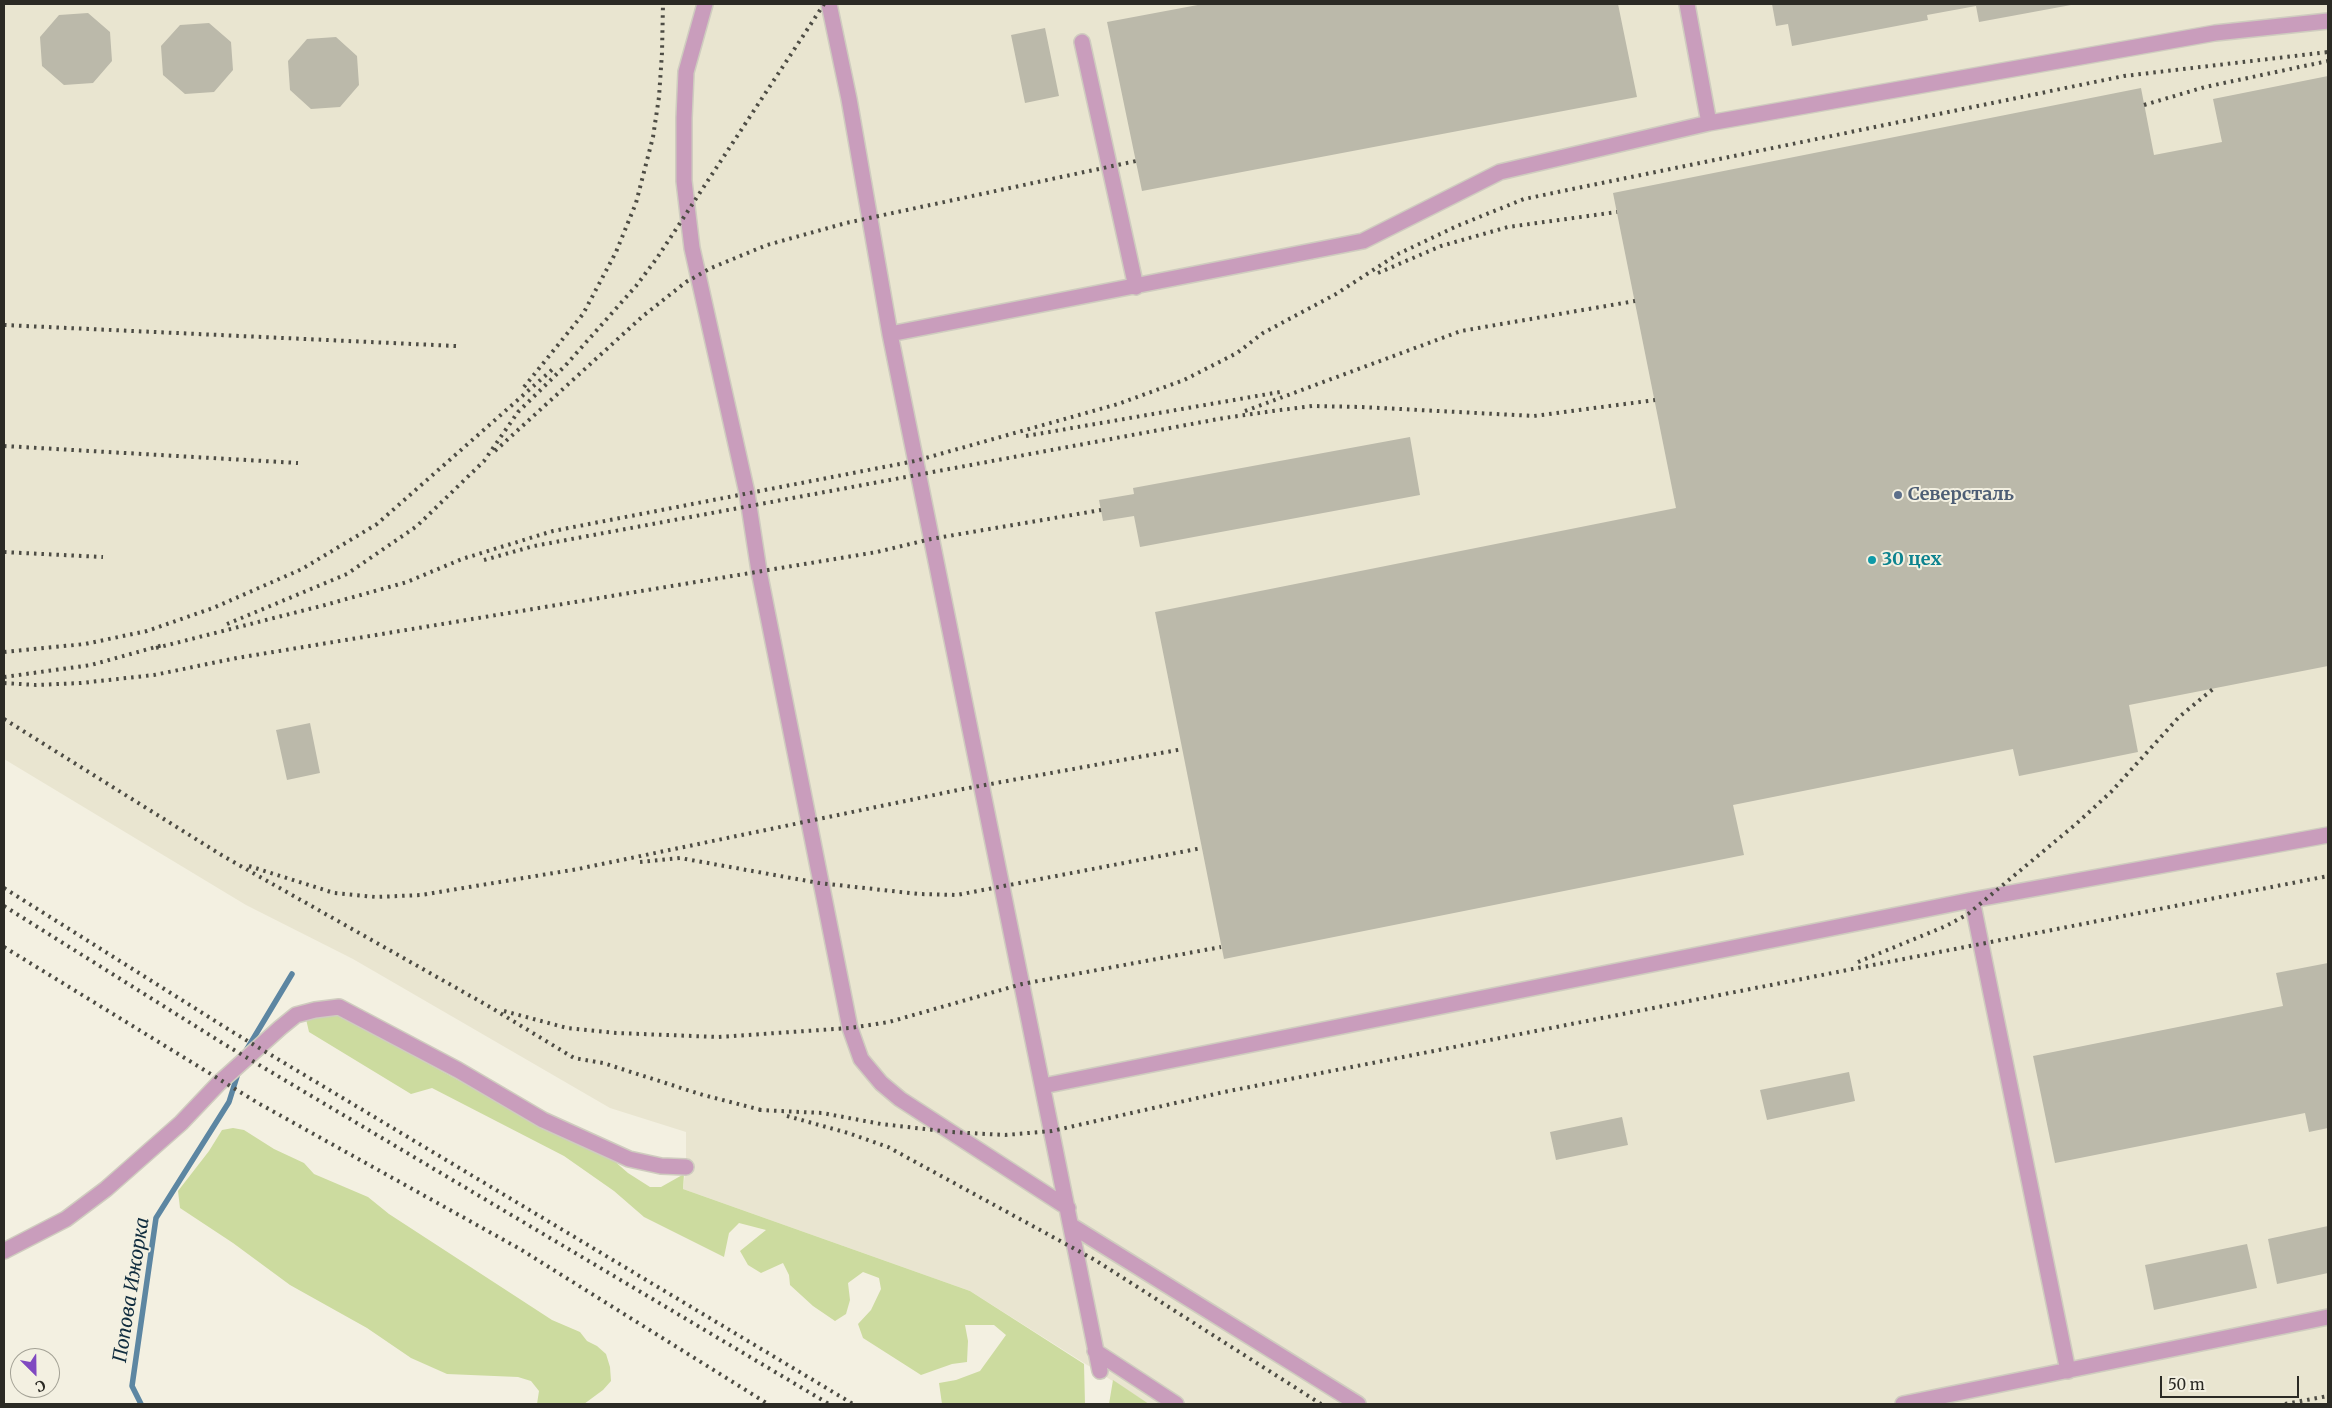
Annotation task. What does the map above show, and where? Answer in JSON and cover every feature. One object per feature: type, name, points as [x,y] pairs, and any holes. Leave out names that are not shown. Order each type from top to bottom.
[{"type":"lane","points":[[705,4],[686,72],[684,181],[692,248],[747,493],[764,600],[850,1028],[861,1059],[881,1083],[900,1099],[1068,1208]]},
{"type":"lane","points":[[829,4],[849,99],[890,334],[1100,1371]]},
{"type":"lane","points":[[1688,4],[1709,123]]},
{"type":"lane","points":[[890,334],[1136,287],[1363,240],[1500,172],[1709,123],[2215,33],[2328,21]]},
{"type":"lane","points":[[1082,42],[1136,287]]},
{"type":"lane","points":[[1043,1086],[1972,900],[2328,835]]},
{"type":"lane","points":[[1972,900],[2068,1371]]},
{"type":"lane","points":[[4,1251],[66,1219],[106,1189],[181,1123],[219,1083],[296,1015],[339,1007],[458,1070],[543,1120],[629,1159],[661,1166],[686,1167]]},
{"type":"lane","points":[[1072,1226],[1358,1404]]},
{"type":"lane","points":[[1903,1404],[2328,1317]]},
{"type":"lane","points":[[1095,1350],[1176,1404]]},
{"type":"shaded area","points":[[4,4],[2328,4],[2328,1404],[1149,1404],[970,1291],[683,1189],[686,1167],[686,1132],[610,1108],[353,959],[246,905],[4,759]]},
{"type":"green space","points":[[331,1011],[539,1124],[604,1152],[628,1173],[650,1187],[661,1187],[684,1174],[683,1189],[970,1291],[1084,1364],[1085,1404],[942,1404],[939,1383],[956,1380],[980,1371],[1006,1335],[994,1325],[965,1325],[968,1341],[967,1362],[952,1364],[921,1375],[863,1338],[858,1324],[871,1310],[881,1289],[879,1278],[863,1272],[848,1283],[850,1300],[846,1314],[835,1321],[813,1306],[790,1285],[789,1275],[783,1263],[761,1273],[748,1265],[740,1251],[766,1230],[739,1223],[729,1233],[724,1257],[644,1217],[614,1191],[564,1156],[432,1088],[411,1094],[309,1032],[306,1019]]},
{"type":"green space","points":[[233,1128],[244,1130],[274,1149],[304,1163],[314,1174],[368,1197],[389,1214],[552,1320],[580,1332],[587,1341],[597,1346],[606,1354],[610,1367],[611,1381],[603,1390],[584,1404],[537,1404],[539,1391],[531,1381],[518,1377],[447,1374],[411,1358],[367,1328],[290,1285],[233,1243],[180,1208],[178,1191],[209,1151],[222,1130]]},
{"type":"green space","points":[[1113,1380],[1149,1404],[1109,1404]]},
{"type":"building","points":[[1203,4],[1618,4],[1637,97],[1142,191],[1107,22]]},
{"type":"building","points":[[1772,4],[2071,5],[1979,22],[1976,6],[1927,15],[1928,20],[1792,46],[1788,24],[1776,26]]},
{"type":"building","points":[[88,13],[110,32],[112,61],[93,83],[64,85],[42,66],[40,37],[59,15]]},
{"type":"building","points":[[209,23],[231,42],[233,70],[214,92],[185,94],[163,75],[161,46],[180,25]]},
{"type":"building","points":[[1045,28],[1059,96],[1025,103],[1011,35]]},
{"type":"building","points":[[336,37],[357,56],[359,85],[340,107],[311,109],[290,90],[288,61],[307,39]]},
{"type":"building","name":"30 цех","points":[[2328,76],[2328,666],[2129,705],[2138,752],[2019,776],[2013,749],[1733,805],[1744,855],[1224,959],[1155,612],[1676,508],[1613,193],[2141,88],[2154,155],[2222,142],[2213,99]]},
{"type":"building","points":[[1410,437],[1420,495],[1140,547],[1134,516],[1103,521],[1099,500],[1134,494],[1133,488]]},
{"type":"building","points":[[310,723],[320,773],[287,780],[276,730]]},
{"type":"building","points":[[2328,963],[2328,1128],[2309,1132],[2305,1113],[2055,1163],[2033,1056],[2283,1006],[2276,973]]},
{"type":"building","points":[[1849,1072],[1855,1101],[1767,1120],[1760,1090]]},
{"type":"building","points":[[1622,1117],[1628,1145],[1556,1160],[1550,1132]]},
{"type":"building","points":[[2328,1226],[2328,1273],[2277,1284],[2268,1239]]},
{"type":"building","points":[[2247,1244],[2257,1288],[2154,1310],[2145,1265]]},
{"type":"waterway","name":"Попова Ижорка","points":[[244,1054],[292,974]]},
{"type":"waterway","name":"Попова Ижорка","points":[[141,1404],[132,1386],[156,1218],[229,1102],[239,1070]]},
{"type":"railway","points":[[524,387],[583,314],[616,252],[636,203],[653,137],[659,97],[663,4]]},
{"type":"railway","points":[[227,624],[347,574],[417,526],[484,461],[518,412],[565,366],[636,286],[657,258],[824,4]]},
{"type":"railway","points":[[156,648],[407,582],[462,559],[553,531],[915,461],[1118,404],[1184,380],[1237,353],[1263,333],[1336,294],[1398,254],[1457,226],[1524,199],[2124,76],[2328,52]]},
{"type":"railway","points":[[2144,105],[2205,87],[2328,61]]},
{"type":"railway","points":[[495,451],[643,316],[686,282],[711,268],[767,245],[846,223],[1136,161]]},
{"type":"railway","points":[[1378,273],[1441,246],[1508,227],[1617,212]]},
{"type":"railway","points":[[1245,411],[1461,331],[1635,301]]},
{"type":"railway","points":[[4,325],[456,346]]},
{"type":"railway","points":[[4,652],[85,644],[147,631],[213,608],[302,569],[377,524],[554,368]]},
{"type":"railway","points":[[1026,436],[1280,392]]},
{"type":"railway","points":[[484,560],[534,546],[1224,418],[1273,411],[1312,406],[1534,416],[1655,400]]},
{"type":"railway","points":[[4,446],[298,463]]},
{"type":"railway","points":[[4,683],[36,685],[81,683],[154,675],[237,658],[877,552],[931,539],[1101,510]]},
{"type":"railway","points":[[4,552],[103,557]]},
{"type":"railway","points":[[4,677],[91,665],[163,645]]},
{"type":"railway","points":[[1858,962],[1946,926],[1968,914],[2076,824],[2111,792],[2179,717],[2213,689]]},
{"type":"railway","points":[[4,719],[223,856],[490,1007],[574,1058],[603,1063],[703,1095],[765,1111]]},
{"type":"railway","points":[[249,866],[334,893],[376,897],[421,895],[578,869],[963,789],[1183,749]]},
{"type":"railway","points":[[640,862],[680,858],[819,883],[919,894],[957,895],[1202,848]]},
{"type":"railway","points":[[759,1110],[822,1113],[881,1124],[951,1132],[1005,1135],[1052,1131],[1224,1092],[2328,876]]},
{"type":"railway","points":[[4,888],[231,1031],[853,1404]]},
{"type":"railway","points":[[4,906],[224,1044],[829,1404]]},
{"type":"railway","points":[[4,947],[258,1103],[520,1249],[768,1404]]},
{"type":"railway","points":[[504,1011],[567,1028],[616,1033],[718,1037],[850,1028],[889,1022],[1022,984],[1221,947]]},
{"type":"railway","points":[[787,1116],[848,1133],[888,1147],[1095,1260],[1321,1404]]},
{"type":"railway","points":[[2285,1404],[2328,1396]]},
{"type":"place","name":"Северсталь","points":[[1898,495]]},
{"type":"place","name":"30 цех","points":[[1872,560]]}]
